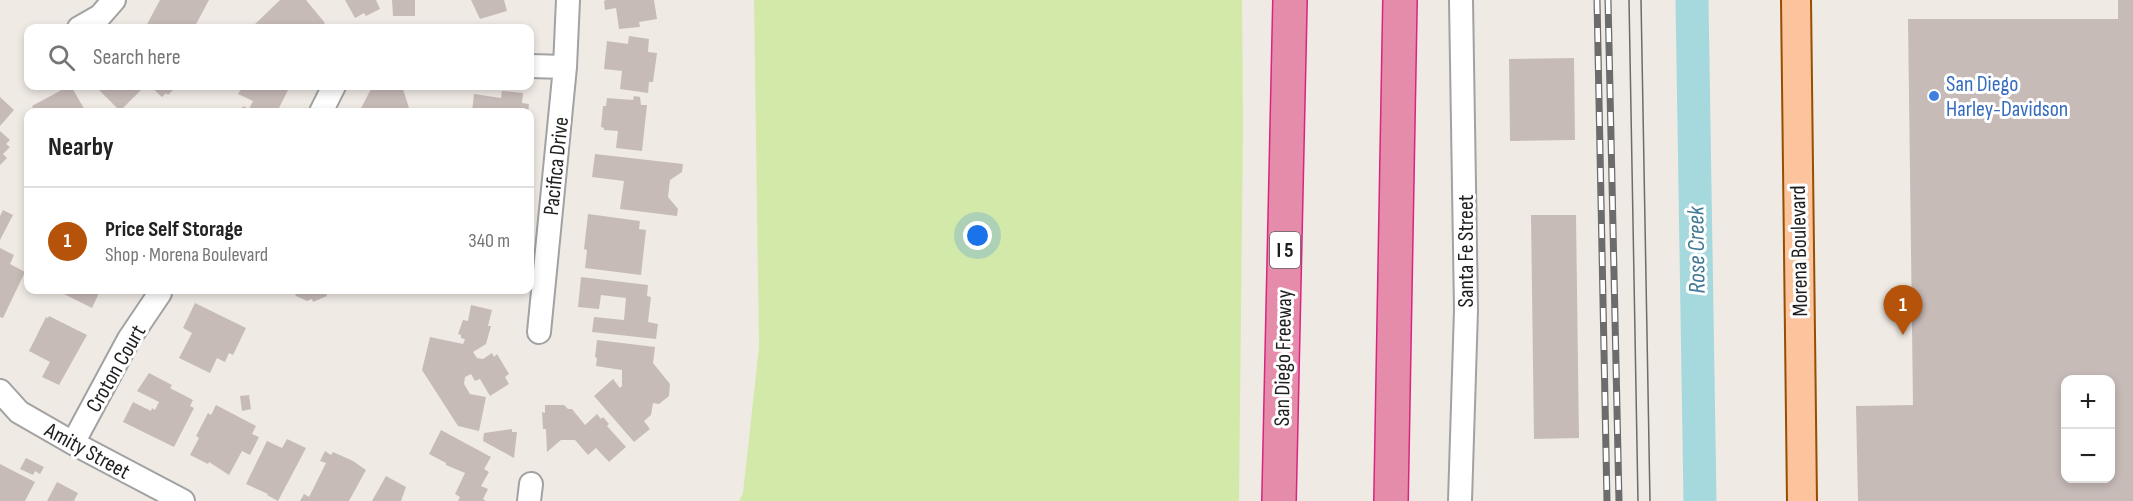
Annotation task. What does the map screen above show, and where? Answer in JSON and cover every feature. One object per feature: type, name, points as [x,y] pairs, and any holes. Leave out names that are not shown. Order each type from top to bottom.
[{"type":"highway","name":"San Diego Freeway","points":[[1279,501],[1290,0]]},
{"type":"highway","points":[[1391,501],[1400,0]]},
{"type":"main road","name":"Morena Boulevard","points":[[1796,0],[1802,501]]},
{"type":"street","points":[[86,24],[100,16],[114,0]]},
{"type":"street","name":"Pacifica Drive","points":[[538,332],[565,67],[568,0]]},
{"type":"street","name":"Santa Fe Street","points":[[1460,501],[1466,310],[1461,0]]},
{"type":"street","points":[[534,66],[565,67]]},
{"type":"street","points":[[323,108],[332,90]]},
{"type":"street","name":"Croton Court","points":[[73,443],[129,339],[159,294]]},
{"type":"street","name":"Amity Street","points":[[0,391],[19,412],[183,501]]},
{"type":"green space","points":[[754,0],[1242,0],[1239,501],[739,501],[743,493],[759,347]]},
{"type":"building","points":[[160,0],[209,0],[196,24],[147,24]]},
{"type":"building","points":[[280,0],[306,0],[325,23],[324,24],[255,24]]},
{"type":"building","points":[[345,0],[376,0],[380,9],[366,16],[364,13],[355,18]]},
{"type":"building","points":[[392,0],[415,0],[415,16],[393,16]]},
{"type":"building","points":[[471,0],[504,0],[507,11],[480,19]]},
{"type":"building","points":[[654,0],[657,19],[639,22],[640,27],[619,29],[616,8],[605,10],[604,1]]},
{"type":"building","points":[[2118,0],[2133,0],[2133,501],[1858,501],[1856,406],[1913,405],[1908,19],[2118,19]]},
{"type":"building","points":[[629,36],[649,39],[648,52],[657,53],[653,82],[649,82],[648,93],[620,89],[622,71],[604,69],[607,41],[628,44]]},
{"type":"building","points":[[1574,58],[1575,140],[1510,141],[1509,59]]},
{"type":"building","points":[[62,90],[73,90],[84,108],[33,108],[32,106]]},
{"type":"building","points":[[99,90],[141,90],[123,108],[117,108]]},
{"type":"building","points":[[154,90],[173,90],[168,95],[166,93],[162,97]]},
{"type":"building","points":[[240,90],[288,90],[279,108],[250,108],[253,101],[238,94]]},
{"type":"building","points":[[370,90],[403,90],[409,108],[361,108]]},
{"type":"building","points":[[502,91],[523,93],[522,103],[529,104],[528,108],[472,108],[474,94],[501,98]]},
{"type":"building","points":[[634,96],[640,97],[641,105],[647,105],[642,151],[616,148],[618,131],[604,130],[601,127],[603,106],[606,106],[607,98],[633,100]]},
{"type":"building","points":[[0,97],[14,110],[0,126]]},
{"type":"building","points":[[0,131],[10,140],[6,144],[10,147],[3,154],[7,158],[0,165]]},
{"type":"building","points":[[595,154],[683,164],[682,172],[670,180],[668,197],[678,209],[677,216],[620,209],[624,181],[592,177]]},
{"type":"building","points":[[3,210],[13,215],[0,240],[0,216]]},
{"type":"building","points":[[588,214],[640,221],[639,229],[646,230],[641,275],[585,268],[587,250],[584,249]]},
{"type":"building","points":[[1531,215],[1576,215],[1579,438],[1534,439]]},
{"type":"building","points":[[0,248],[14,255],[10,264],[24,271],[24,274],[3,318],[0,317]]},
{"type":"building","points":[[581,277],[648,285],[647,296],[651,297],[648,322],[658,324],[656,339],[592,332],[594,317],[624,320],[626,298],[601,295],[599,309],[578,307]]},
{"type":"building","points":[[64,294],[99,294],[92,308]]},
{"type":"building","points":[[295,294],[326,294],[327,296],[313,302],[312,299],[307,301]]},
{"type":"building","points":[[195,303],[246,328],[233,355],[229,353],[225,362],[217,358],[210,373],[179,358],[192,333],[183,328]]},
{"type":"building","points":[[471,305],[492,310],[486,344],[473,352],[477,358],[483,359],[492,353],[494,357],[497,354],[509,374],[505,377],[509,384],[490,396],[480,379],[475,381],[471,374],[465,377],[464,384],[470,394],[486,397],[479,431],[458,426],[422,370],[430,337],[463,344],[465,339],[458,334],[463,320],[468,321]]},
{"type":"building","points":[[49,316],[87,335],[59,385],[42,377],[50,362],[29,351],[46,317]]},
{"type":"building","points":[[597,340],[655,347],[653,363],[670,384],[669,396],[659,404],[653,403],[651,415],[644,421],[650,429],[634,442],[594,396],[613,379],[620,388],[622,386],[622,370],[596,366]]},
{"type":"building","points":[[149,373],[172,385],[170,388],[193,400],[190,406],[194,408],[174,447],[123,422],[133,402],[151,411],[152,408],[155,410],[159,402],[137,391]]},
{"type":"building","points":[[249,395],[251,409],[242,411],[240,396]]},
{"type":"building","points":[[216,405],[256,426],[252,434],[259,437],[250,455],[242,451],[229,475],[209,462],[208,464],[190,455],[199,438],[196,436],[208,413],[211,415]]},
{"type":"building","points":[[545,405],[564,405],[572,409],[585,425],[597,414],[601,419],[603,417],[609,424],[607,426],[626,447],[609,462],[596,448],[588,455],[575,440],[561,440],[547,452],[546,429],[543,429],[542,412],[545,413]]},
{"type":"building","points":[[512,429],[512,432],[517,432],[514,458],[483,441],[484,433]]},
{"type":"building","points":[[441,430],[491,457],[484,469],[489,472],[481,486],[488,489],[483,499],[486,501],[458,501],[460,497],[455,494],[465,473],[429,454]]},
{"type":"building","points":[[287,439],[306,448],[278,501],[246,484],[267,441],[282,448]]},
{"type":"building","points":[[325,451],[353,461],[366,470],[349,501],[300,501],[304,494],[309,497],[326,463],[320,461]]},
{"type":"building","points":[[26,458],[44,467],[40,474],[35,471],[33,475],[20,469]]},
{"type":"building","points":[[0,464],[35,482],[25,501],[0,501]]},
{"type":"building","points":[[386,476],[406,487],[401,501],[372,501]]},
{"type":"building","points":[[57,482],[78,493],[74,501],[47,501]]},
{"type":"waterway","name":"Rose Creek","points":[[1692,0],[1700,501]]},
{"type":"tram line","points":[[1629,0],[1638,501]]},
{"type":"tram line","points":[[1641,0],[1650,501]]},
{"type":"railway","points":[[1597,0],[1607,501]]},
{"type":"railway","points":[[1608,0],[1619,501]]},
{"type":"place","name":"San Diego Harley-Davidson","points":[[1934,96]]},
{"type":"place","name":"Price Self Storage","points":[[1903,335]]}]
